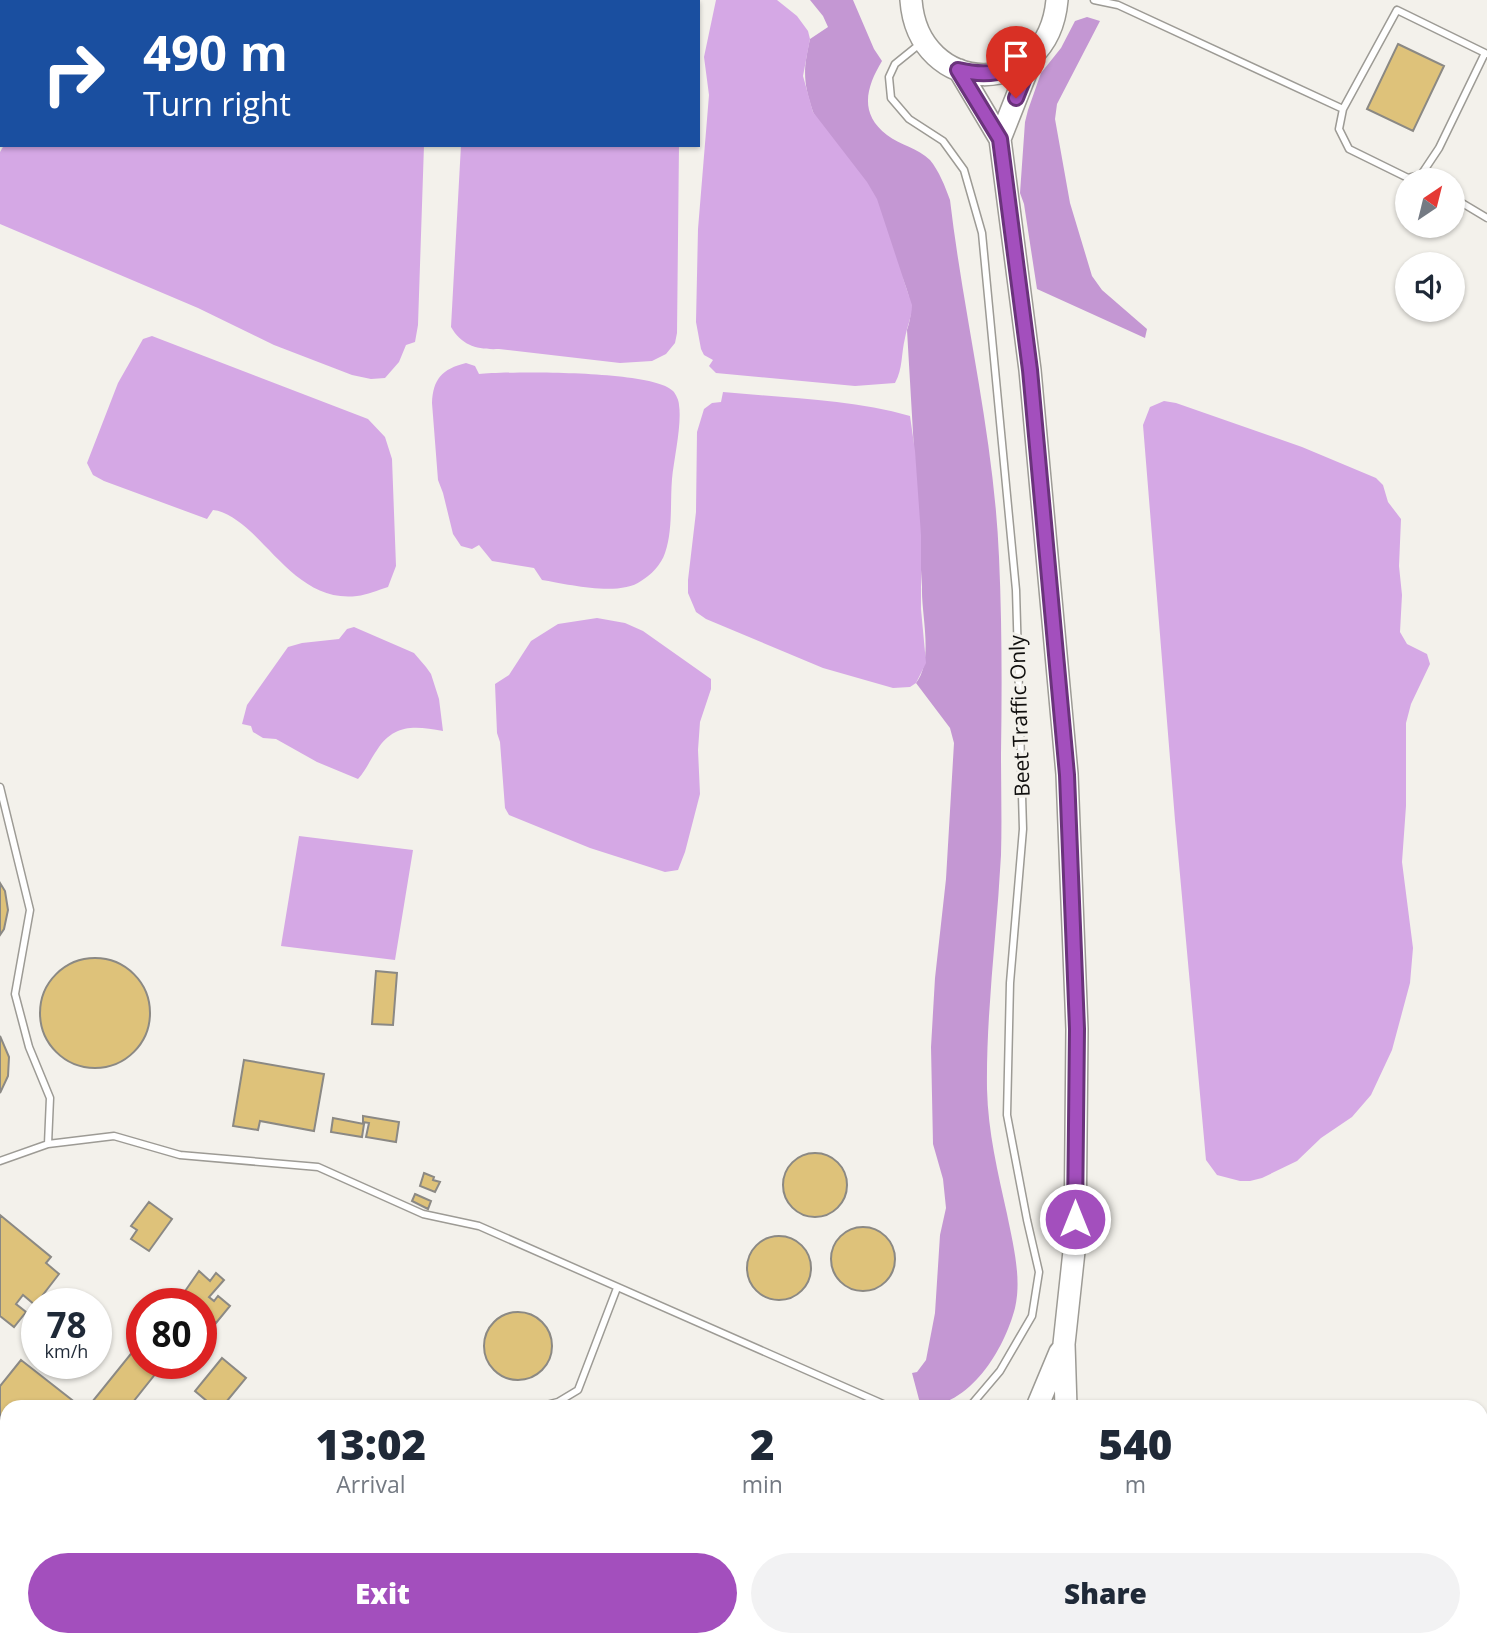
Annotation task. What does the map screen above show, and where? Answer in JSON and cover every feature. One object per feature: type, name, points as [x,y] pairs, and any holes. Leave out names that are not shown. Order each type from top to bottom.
[{"type":"highway","points":[[911,0],[914,22],[923,42],[938,59],[958,70],[978,75],[997,74],[1016,68],[1032,58],[1047,40],[1056,20],[1057,0]]},
{"type":"highway","points":[[1000,139],[1032,58]]},
{"type":"highway","points":[[958,70],[1000,139],[1030,370],[1067,775],[1077,1029],[1075,1242],[1064,1344],[1066,1400]]},
{"type":"highway","points":[[1040,1400],[1064,1344]]},
{"type":"lane","points":[[1094,0],[1118,5],[1343,109]]},
{"type":"lane","points":[[1395,172],[1349,149],[1339,129],[1343,109],[1397,10],[1486,53],[1439,148],[1426,168]]},
{"type":"lane","name":"Beet Traffic Only","points":[[923,42],[895,64],[889,77],[891,98],[909,119],[943,141],[964,170],[982,233],[1014,577],[1023,829],[1010,983],[1007,1115],[1039,1272],[1031,1316],[1000,1371],[975,1400]]},
{"type":"lane","points":[[1465,205],[1487,218]]},
{"type":"lane","points":[[0,787],[30,910],[15,994],[29,1047],[50,1098],[48,1144]]},
{"type":"lane","points":[[0,1161],[48,1144],[114,1136],[180,1155],[318,1167],[424,1214],[479,1226],[874,1400]]},
{"type":"lane","points":[[561,1400],[578,1390],[617,1287]]},
{"type":"shaded area","points":[[716,0],[777,0],[797,16],[808,31],[810,39],[803,76],[813,112],[877,199],[912,305],[901,366],[895,383],[855,386],[716,373],[709,366],[713,360],[704,355],[701,349],[696,322],[698,229],[709,95],[704,57]]},
{"type":"shaded area","points":[[810,0],[853,0],[882,61],[869,90],[872,118],[887,135],[930,160],[950,200],[985,422],[996,512],[1001,631],[1001,842],[988,1030],[987,1089],[989,1121],[1012,1237],[1018,1285],[1010,1324],[993,1358],[969,1387],[948,1400],[919,1400],[912,1373],[917,1372],[926,1360],[935,1313],[940,1235],[946,1208],[943,1179],[933,1144],[931,1047],[935,978],[946,879],[954,743],[950,728],[916,683],[926,650],[907,330],[911,310],[909,298],[903,279],[813,112],[807,92],[805,68],[810,39],[828,27]]},
{"type":"shaded area","points":[[1087,17],[1100,21],[1057,104],[1055,119],[1070,203],[1092,276],[1102,290],[1147,329],[1145,338],[1037,289],[1020,193],[1025,122],[1041,73],[1061,48],[1075,21]]},
{"type":"shaded area","points":[[3,147],[424,147],[418,325],[415,342],[406,345],[399,362],[385,378],[371,379],[352,375],[274,345],[198,308],[0,224],[0,152]]},
{"type":"shaded area","points":[[461,147],[679,147],[677,333],[675,343],[666,354],[652,361],[620,363],[484,349],[465,343],[451,327]]},
{"type":"shaded area","points":[[152,336],[368,419],[385,437],[392,459],[396,566],[388,587],[357,596],[324,592],[297,576],[250,531],[228,515],[213,510],[207,519],[93,475],[87,463],[118,383],[143,339]]},
{"type":"shaded area","points":[[466,363],[475,366],[479,374],[520,372],[612,376],[661,384],[674,392],[679,403],[679,422],[668,544],[658,566],[648,576],[631,586],[620,588],[579,586],[542,580],[534,568],[492,561],[479,545],[472,549],[461,546],[453,534],[438,480],[432,403],[434,387],[440,376],[451,368]]},
{"type":"shaded area","points":[[723,392],[841,403],[910,416],[921,535],[921,609],[926,663],[916,683],[910,687],[893,688],[823,668],[706,619],[696,612],[688,593],[688,580],[696,512],[697,432],[704,409],[712,403],[721,402]]},
{"type":"shaded area","points":[[1164,401],[1302,447],[1376,478],[1383,485],[1388,502],[1401,519],[1400,632],[1407,644],[1427,654],[1430,664],[1411,704],[1406,723],[1406,806],[1402,862],[1413,948],[1410,983],[1392,1050],[1371,1095],[1352,1117],[1321,1138],[1297,1161],[1250,1181],[1217,1175],[1206,1160],[1143,425],[1150,407]]},
{"type":"shaded area","points":[[597,618],[625,623],[643,631],[711,679],[711,689],[700,722],[700,794],[678,870],[665,872],[590,848],[509,815],[505,808],[495,684],[509,675],[531,641],[558,624]]},
{"type":"shaded area","points":[[354,627],[414,653],[426,667],[439,699],[443,731],[406,728],[398,731],[384,741],[358,779],[317,762],[276,739],[263,738],[253,732],[251,726],[242,724],[247,705],[288,647],[339,639],[347,629]]},
{"type":"shaded area","points":[[299,836],[413,850],[395,960],[281,946]]},
{"type":"building","points":[[1398,44],[1444,66],[1413,131],[1367,109]]},
{"type":"building","points":[[0,883],[5,891],[8,910],[0,935]]},
{"type":"building","points":[[95,958],[116,962],[134,974],[146,992],[150,1013],[146,1034],[134,1052],[116,1064],[95,1068],[74,1064],[56,1052],[44,1034],[40,1013],[44,992],[56,974],[74,962]]},
{"type":"building","points":[[376,971],[397,973],[393,1025],[372,1024]]},
{"type":"building","points":[[0,1036],[9,1057],[8,1076],[0,1093]]},
{"type":"building","points":[[244,1060],[324,1074],[314,1131],[260,1121],[258,1130],[233,1126]]},
{"type":"building","points":[[363,1116],[399,1122],[396,1142],[366,1137],[369,1123],[363,1122]]},
{"type":"building","points":[[333,1118],[364,1124],[362,1137],[331,1132]]},
{"type":"building","points":[[815,1153],[827,1155],[838,1162],[845,1173],[845,1197],[838,1208],[827,1215],[815,1217],[803,1215],[792,1208],[785,1197],[783,1185],[785,1173],[792,1162],[803,1155]]},
{"type":"building","points":[[424,1173],[440,1182],[435,1192],[420,1186]]},
{"type":"building","points":[[415,1194],[431,1201],[428,1209],[412,1201]]},
{"type":"building","points":[[149,1202],[172,1219],[149,1251],[131,1239],[137,1230],[131,1226]]},
{"type":"building","points":[[0,1215],[51,1257],[46,1263],[59,1274],[48,1288],[21,1288],[21,1298],[16,1304],[21,1308],[21,1318],[14,1327],[0,1316]]},
{"type":"building","points":[[863,1227],[875,1229],[886,1236],[893,1247],[893,1271],[886,1282],[875,1289],[863,1291],[851,1289],[840,1282],[833,1271],[831,1259],[833,1247],[840,1236],[851,1229]]},
{"type":"building","points":[[779,1236],[791,1238],[802,1245],[809,1256],[809,1280],[802,1291],[791,1298],[779,1300],[767,1298],[756,1291],[749,1280],[747,1268],[749,1256],[756,1245],[767,1238]]},
{"type":"building","points":[[199,1271],[210,1281],[216,1273],[224,1280],[217,1288],[187,1288]]},
{"type":"building","points":[[218,1296],[230,1306],[217,1322]]},
{"type":"building","points":[[518,1312],[531,1315],[542,1322],[549,1333],[552,1346],[549,1359],[542,1370],[531,1377],[518,1380],[505,1377],[494,1370],[487,1359],[484,1346],[487,1333],[494,1322],[505,1315]]},
{"type":"building","points":[[222,1358],[246,1378],[228,1400],[206,1400],[195,1391],[205,1379],[217,1379],[217,1364]]},
{"type":"building","points":[[21,1360],[21,1379],[45,1379],[72,1400],[0,1400],[0,1386]]},
{"type":"building","points":[[126,1360],[126,1379],[151,1379],[135,1400],[94,1400]]},
{"type":"route","points":[[1016,98],[1032,58],[1016,68],[997,74],[978,75],[958,70],[1000,139],[1030,370],[1067,775],[1077,1029],[1075,1219]]}]
